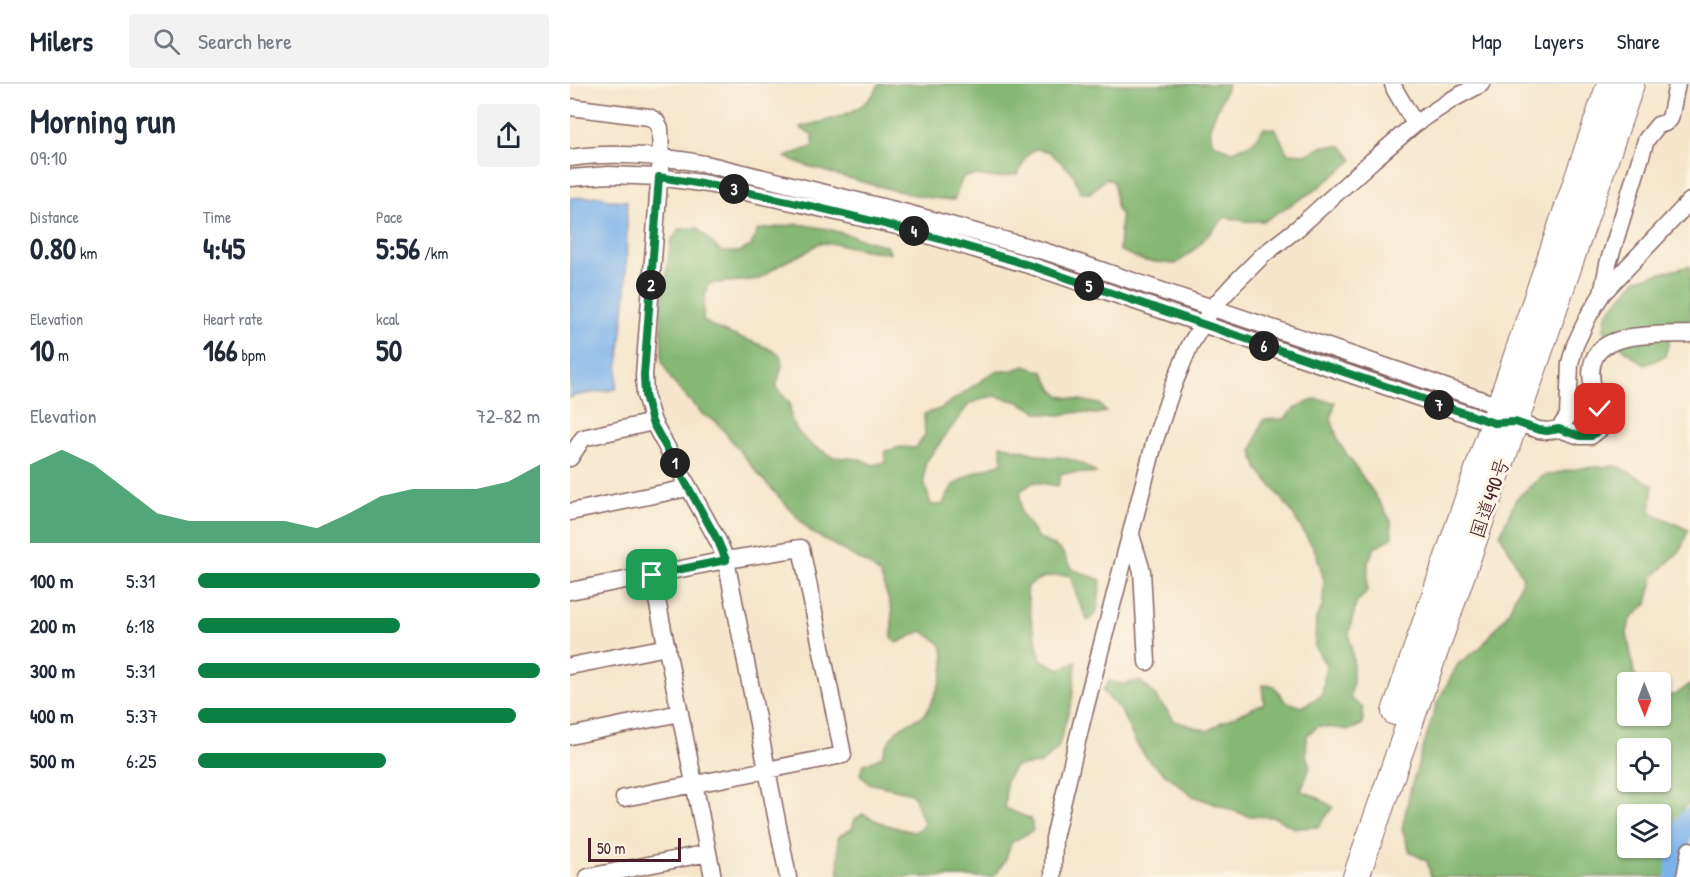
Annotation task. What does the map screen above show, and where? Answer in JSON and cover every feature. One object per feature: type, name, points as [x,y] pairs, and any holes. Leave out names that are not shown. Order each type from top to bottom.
[{"type":"highway","name":"国道490号","points":[[1356,877],[1610,84]]},
{"type":"highway","name":"国道490号","points":[[1338,877],[1503,417],[1631,84]]},
{"type":"street","points":[[1394,84],[1395,90],[1415,124]]},
{"type":"street","points":[[1053,877],[1054,838],[1061,807],[1155,440],[1190,345],[1214,307],[1234,283],[1263,255],[1298,228],[1415,124],[1451,100],[1481,84]]},
{"type":"street","points":[[1602,294],[1608,264],[1646,140],[1658,125],[1670,119],[1677,84]]},
{"type":"street","points":[[570,107],[649,117],[656,121],[660,128],[661,157],[644,375],[645,395],[652,422],[718,541],[726,560],[788,877]]},
{"type":"street","points":[[570,158],[634,154],[710,165],[917,215],[1047,252],[1214,307],[1539,430],[1559,429],[1580,436],[1591,436],[1600,429],[1602,420],[1593,392],[1591,374],[1595,357],[1605,345],[1627,338],[1690,334]]},
{"type":"street","points":[[570,178],[609,175],[659,177],[708,184],[897,226],[1035,267],[1202,325],[1503,417]]},
{"type":"street","points":[[1559,429],[1568,416],[1570,363],[1575,345],[1589,315],[1602,294],[1690,201]]},
{"type":"street","points":[[570,458],[583,438],[652,422]]},
{"type":"street","points":[[570,513],[688,488]]},
{"type":"street","points":[[1131,534],[1142,572],[1147,662]]},
{"type":"street","points":[[570,591],[726,560],[801,548],[843,755],[624,798]]},
{"type":"street","points":[[652,575],[713,877]]},
{"type":"street","points":[[570,666],[667,647]]},
{"type":"street","points":[[570,736],[680,713]]},
{"type":"street","points":[[1685,877],[1690,850]]},
{"type":"street","points":[[588,877],[708,853]]},
{"type":"green space","points":[[879,84],[1228,84],[1210,126],[1212,142],[1231,152],[1252,143],[1264,128],[1276,129],[1287,153],[1308,154],[1323,146],[1342,146],[1353,160],[1317,189],[1264,221],[1246,221],[1225,217],[1195,249],[1176,264],[1144,261],[1119,250],[1121,217],[1116,206],[1114,182],[1106,178],[1090,193],[1081,193],[1072,172],[1048,151],[1035,149],[1026,157],[1018,174],[997,178],[977,175],[963,177],[954,200],[921,196],[866,183],[785,157],[814,146],[812,134],[800,127],[834,118],[856,109],[866,102]]},
{"type":"green space","points":[[798,224],[828,229],[887,246],[890,253],[819,243],[759,279],[708,284],[703,320],[780,355],[782,365],[776,388],[790,403],[791,419],[798,432],[811,445],[833,457],[860,459],[873,465],[885,462],[885,451],[901,447],[916,448],[925,435],[924,414],[940,409],[994,372],[1025,366],[1044,372],[1051,387],[1060,396],[1099,404],[1106,412],[1059,415],[1040,413],[1019,402],[995,396],[984,398],[969,404],[925,463],[924,482],[931,505],[942,505],[953,485],[973,473],[1002,463],[1001,445],[1048,457],[1067,459],[1080,463],[1096,473],[1061,473],[1058,486],[1034,482],[1020,491],[1021,513],[1037,537],[1061,550],[1074,570],[1101,580],[1097,612],[1088,621],[1070,575],[1041,578],[1026,588],[1041,660],[1060,669],[1076,662],[1072,700],[1058,748],[1041,764],[1015,766],[1006,780],[1005,808],[1031,819],[1033,830],[1011,843],[1005,861],[993,877],[839,877],[838,837],[852,829],[855,819],[863,814],[888,826],[915,832],[925,824],[915,798],[908,792],[868,783],[860,774],[863,765],[882,756],[890,739],[898,730],[925,715],[944,668],[943,650],[938,642],[922,631],[897,643],[892,639],[892,610],[880,574],[869,565],[811,532],[759,475],[716,421],[703,415],[672,381],[662,361],[661,312],[671,241],[680,229],[697,228],[721,252],[739,252],[751,246],[758,230]]},
{"type":"green space","points":[[1690,266],[1690,331],[1672,331],[1665,356],[1645,365],[1604,331],[1606,314],[1637,279]]},
{"type":"green space","points":[[1316,399],[1335,402],[1331,419],[1339,443],[1391,521],[1392,538],[1375,547],[1368,562],[1367,591],[1356,604],[1349,633],[1353,660],[1350,698],[1363,708],[1363,724],[1350,730],[1319,726],[1307,735],[1306,755],[1310,767],[1301,791],[1333,807],[1318,827],[1294,828],[1274,817],[1248,816],[1193,796],[1149,761],[1136,743],[1121,711],[1103,691],[1109,681],[1122,684],[1140,681],[1175,721],[1208,731],[1264,703],[1262,685],[1274,686],[1285,701],[1302,707],[1322,695],[1326,665],[1315,647],[1316,618],[1323,606],[1324,580],[1316,552],[1289,508],[1257,468],[1252,451],[1263,420],[1284,419],[1295,408]]},
{"type":"green space","points":[[1617,466],[1653,485],[1650,512],[1688,530],[1681,550],[1654,576],[1647,603],[1630,620],[1627,633],[1634,672],[1617,672],[1617,726],[1671,726],[1671,695],[1675,695],[1690,684],[1690,804],[1683,807],[1671,853],[1671,804],[1617,804],[1617,858],[1670,858],[1667,877],[1431,877],[1427,861],[1410,852],[1402,829],[1411,787],[1437,703],[1458,664],[1482,646],[1508,613],[1523,578],[1500,535],[1516,499],[1542,476],[1581,468]]},
{"type":"water","points":[[601,196],[609,200],[627,201],[626,292],[616,389],[570,398],[570,198]]},
{"type":"waterway","points":[[1676,877],[1680,838],[1690,818]]},
{"type":"route","points":[[652,575],[726,560],[718,541],[652,422],[645,395],[644,375],[659,177],[708,184],[807,205],[965,245],[1494,423],[1515,422],[1539,430],[1559,429],[1580,436],[1591,436],[1600,429],[1602,420],[1600,409]]}]
